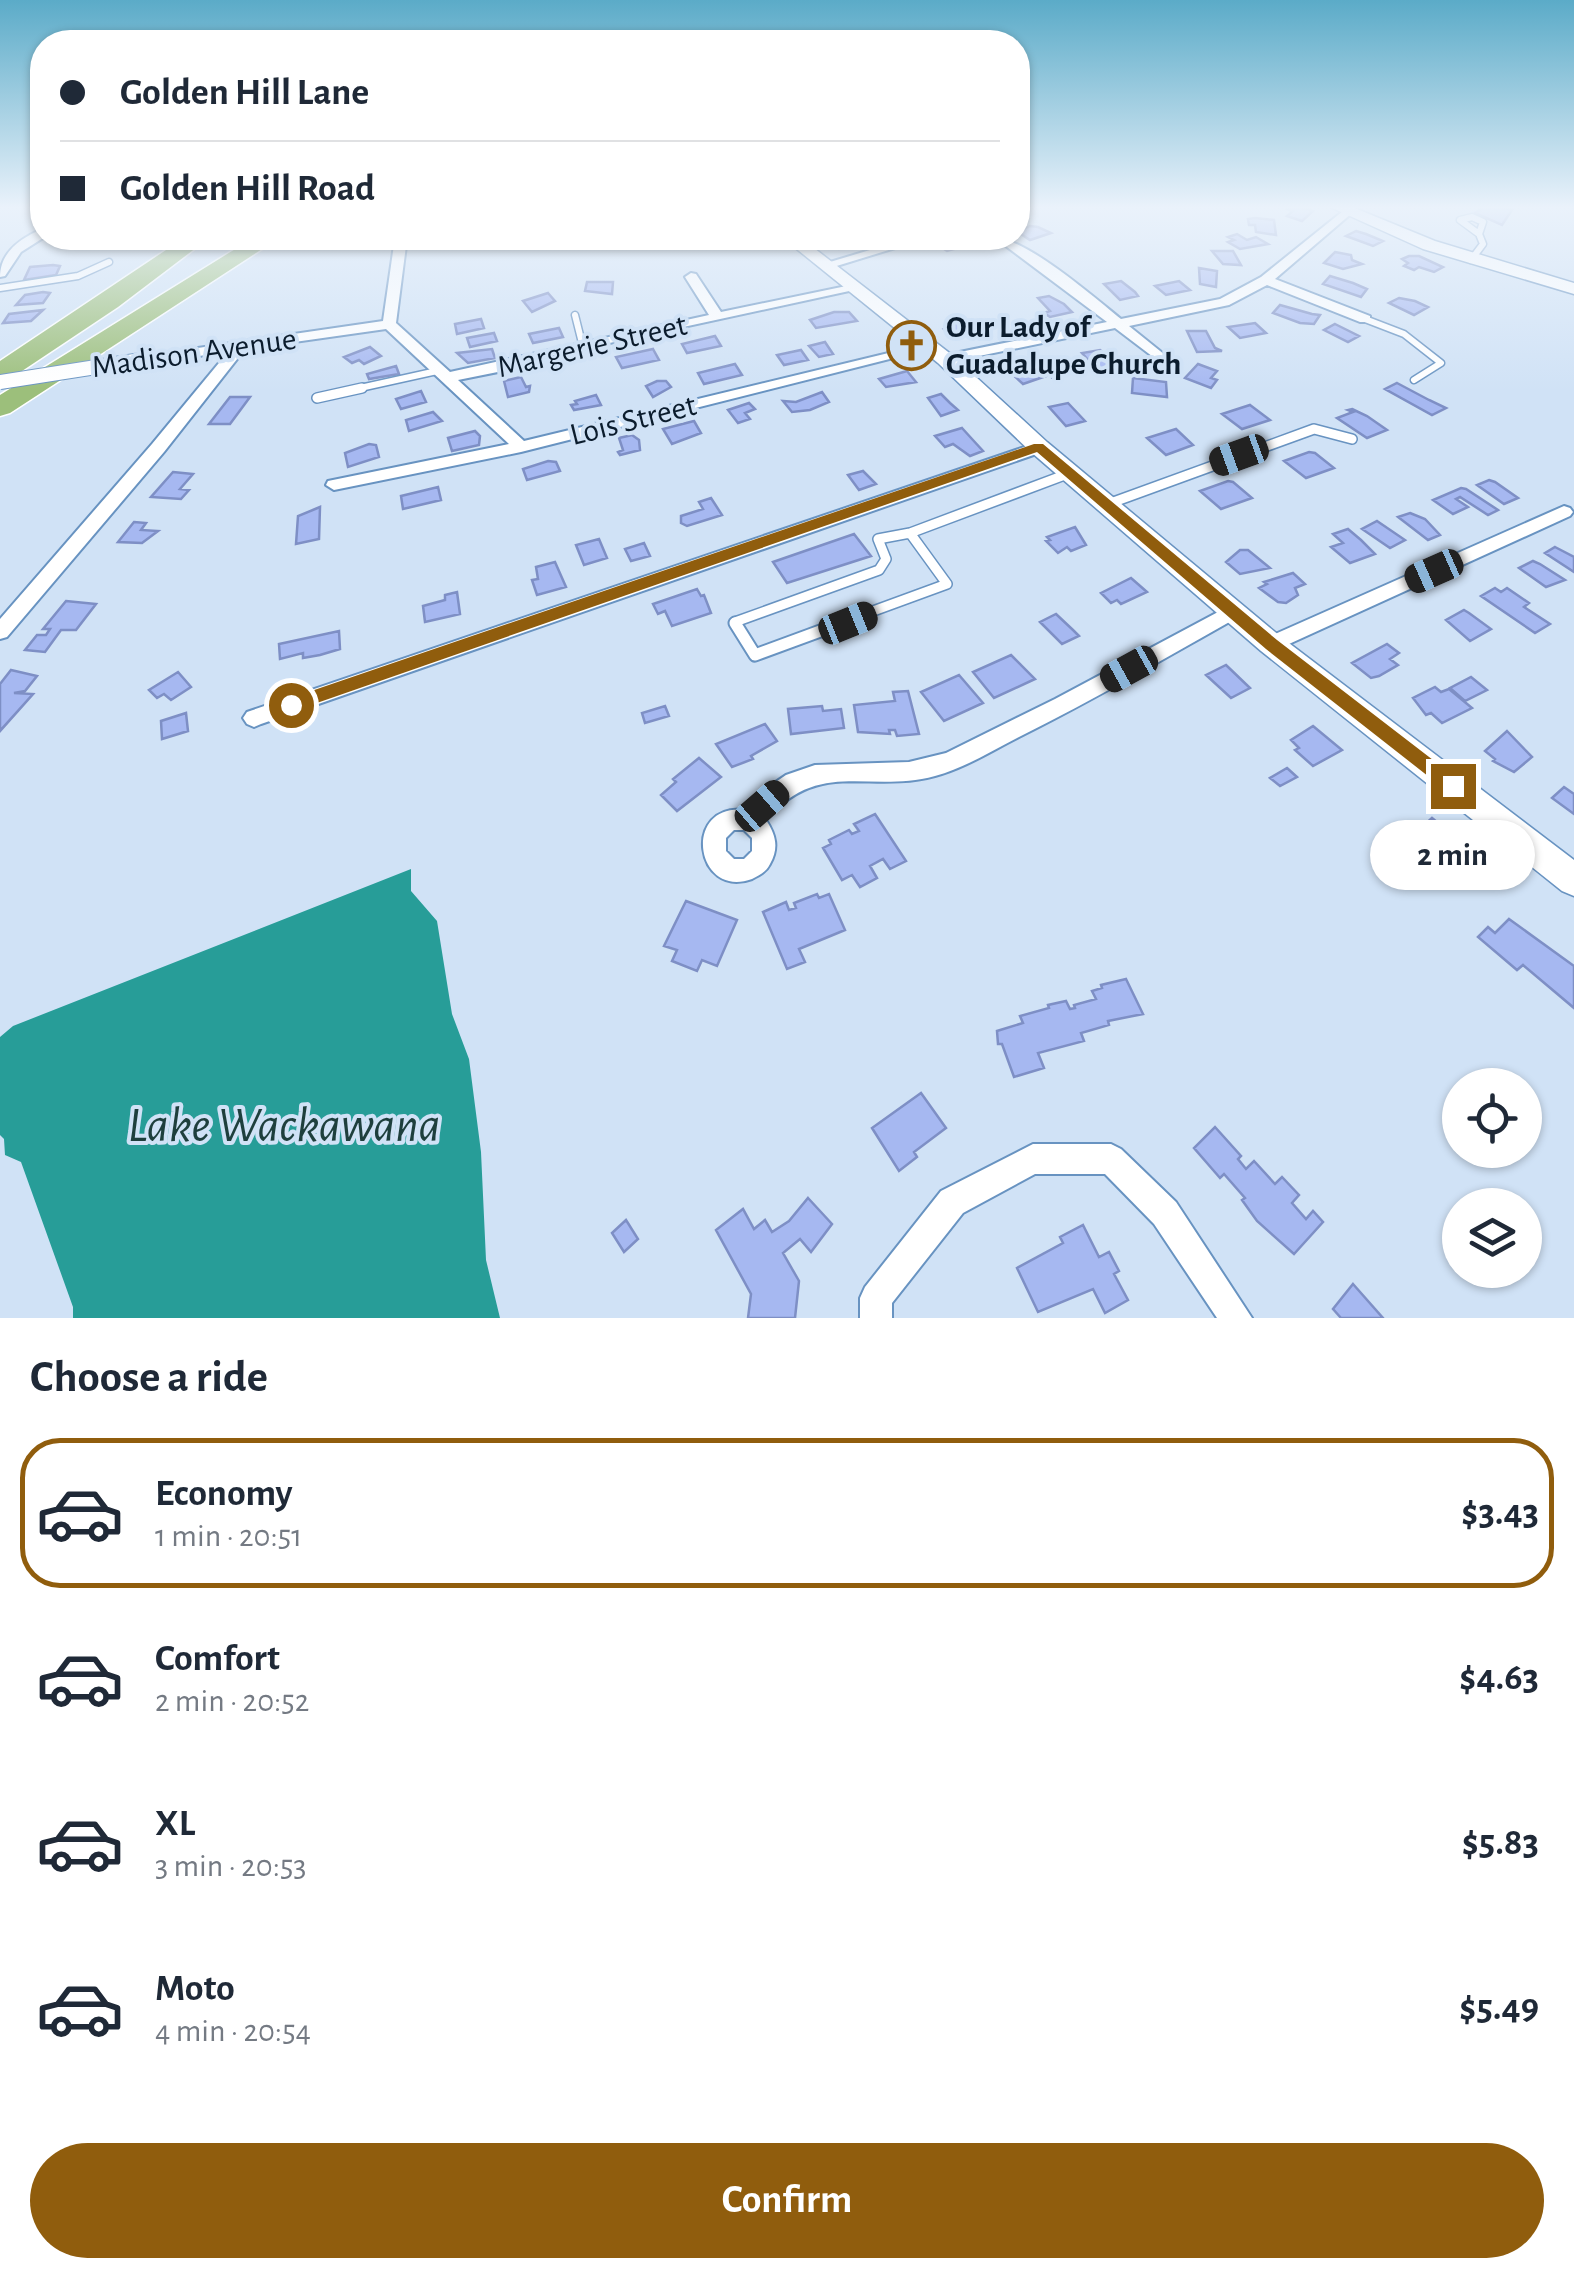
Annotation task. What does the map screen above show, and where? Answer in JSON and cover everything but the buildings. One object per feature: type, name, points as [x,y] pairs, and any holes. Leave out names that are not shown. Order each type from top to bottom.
[{"type":"highway","points":[[0,378],[156,269]]},
{"type":"highway","points":[[0,378],[180,269]]},
{"type":"highway","points":[[0,407],[220,269]]},
{"type":"street","points":[[397,269],[389,324],[521,447]]},
{"type":"street","points":[[829,269],[937,353],[1038,447],[1272,644],[1574,880]]},
{"type":"street","points":[[1043,269],[1166,362]]},
{"type":"street","name":"Lois Street","points":[[334,486],[937,353],[1224,302],[1266,280],[1278,269]]},
{"type":"street","points":[[1501,269],[1574,289]]},
{"type":"street","points":[[691,276],[718,318]]},
{"type":"street","points":[[1266,280],[1365,319]]},
{"type":"street","name":"Margerie Street","points":[[440,374],[856,288]]},
{"type":"street","name":"Madison Avenue","points":[[0,378],[389,324]]},
{"type":"street","points":[[1,629],[158,448],[240,346]]},
{"type":"street","points":[[254,718],[1038,447]]},
{"type":"street","points":[[1272,644],[1564,512]]},
{"type":"street","points":[[750,822],[783,788],[810,775],[838,769],[906,773],[939,766],[1059,708],[1233,611]]},
{"type":"street","points":[[876,1318],[876,1298],[952,1202],[1033,1159],[1053,1159],[1111,1160],[1165,1213],[1236,1318]]},
{"type":"lane","points":[[0,288],[78,276],[95,269]]},
{"type":"lane","points":[[575,314],[584,347]]},
{"type":"lane","points":[[1365,319],[1404,334],[1441,363],[1414,380]]},
{"type":"lane","points":[[317,398],[440,374]]},
{"type":"lane","points":[[1107,505],[1314,429],[1352,439]]},
{"type":"lane","points":[[910,533],[948,584],[755,655],[735,622],[880,570],[886,558],[878,538],[910,533],[1070,473]]},
{"type":"water","name":"Lake Wackawana","points":[[411,869],[411,891],[437,921],[452,1014],[469,1059],[481,1152],[486,1260],[500,1318],[73,1318],[73,1307],[21,1162],[5,1155],[0,1135],[0,1037],[13,1026]]},
{"type":"place","name":"Our Lady of Guadalupe Church","points":[[911,345]]},
{"type":"route","points":[[291,705],[1038,447],[1272,644],[1453,786]]}]
